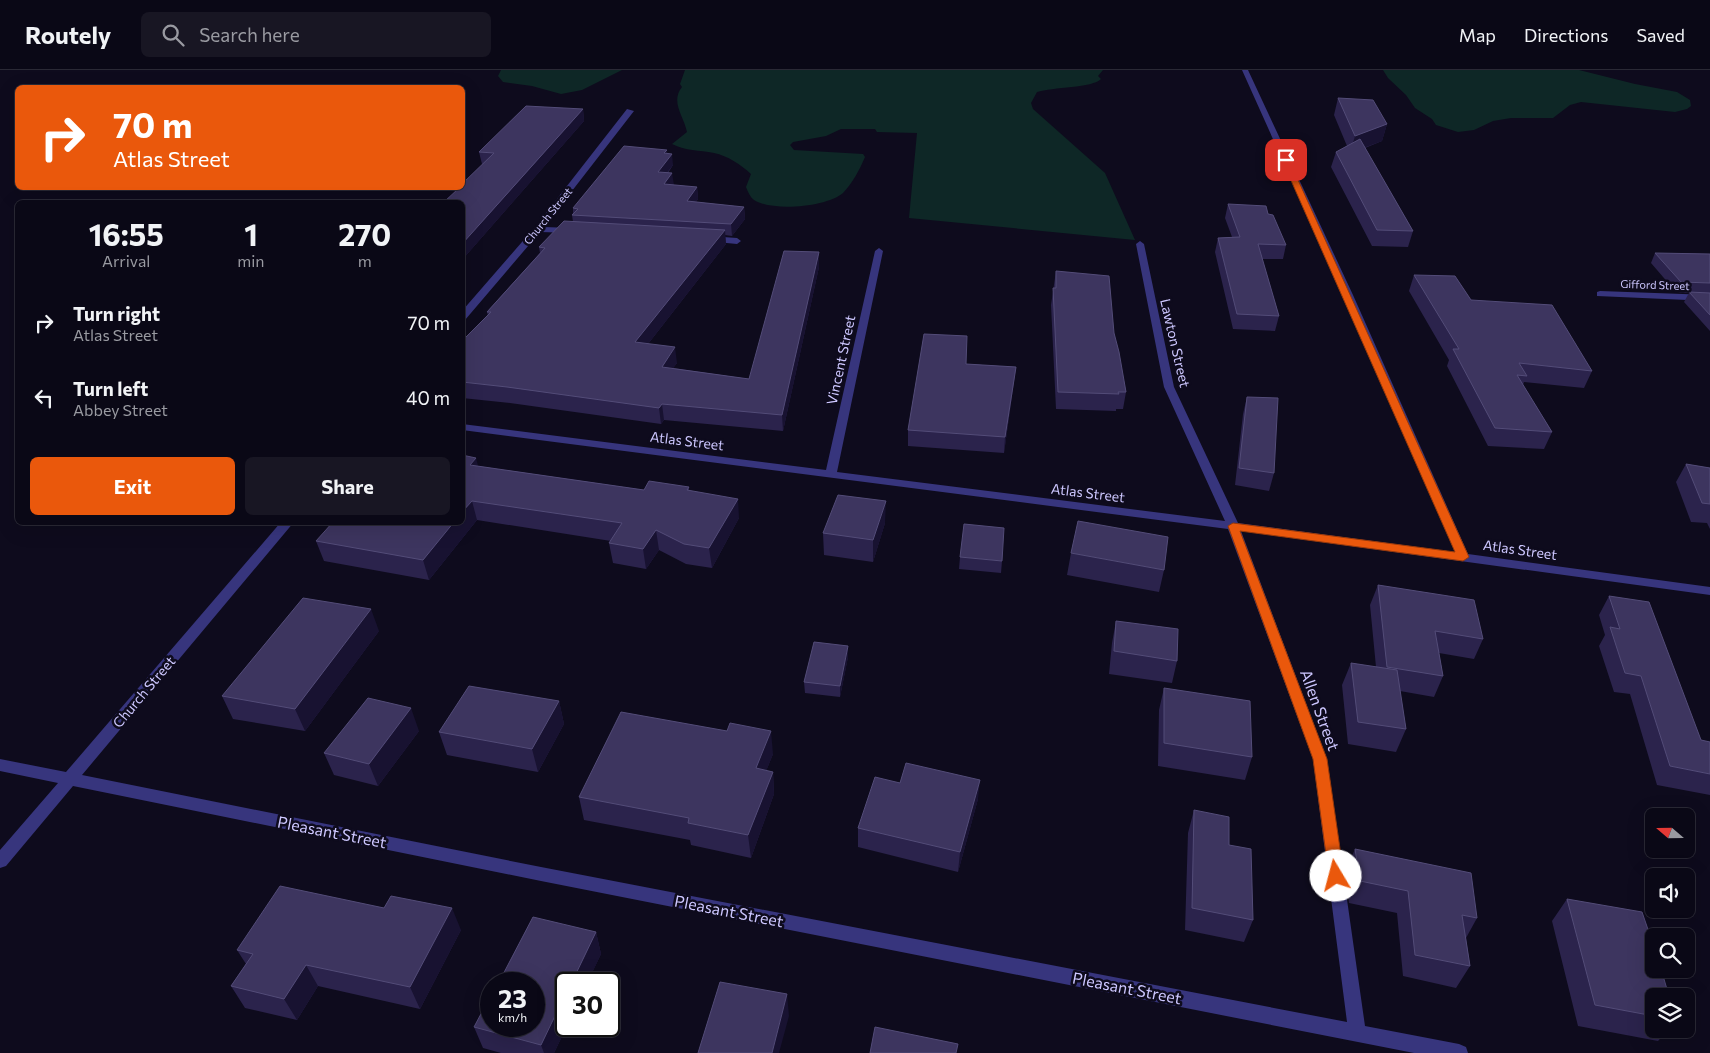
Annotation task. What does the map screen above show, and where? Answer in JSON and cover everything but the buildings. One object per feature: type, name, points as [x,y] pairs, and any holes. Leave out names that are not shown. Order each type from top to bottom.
[{"type":"street","points":[[1245,70],[1348,295],[1463,557]]},
{"type":"street","name":"Church Street","points":[[465,314],[538,229],[630,111]]},
{"type":"street","points":[[538,229],[578,232]]},
{"type":"street","points":[[697,239],[737,241]]},
{"type":"street","name":"Lawton Street","points":[[1140,244],[1169,387],[1233,526]]},
{"type":"street","name":"Vincent Street","points":[[831,475],[879,251]]},
{"type":"street","name":"Gifford Street","points":[[1600,294],[1710,298]]},
{"type":"street","name":"Atlas Street","points":[[465,427],[1233,526],[1710,591]]},
{"type":"street","name":"Church Street","points":[[0,861],[285,525]]},
{"type":"street","name":"Allen Street","points":[[1233,526],[1320,759],[1358,1032]]},
{"type":"street","name":"Pleasant Street","points":[[0,765],[532,872],[1459,1053]]},
{"type":"green space","points":[[501,70],[622,70],[582,90],[561,94],[532,86],[503,82],[498,76]]},
{"type":"green space","points":[[685,70],[1103,70],[1098,76],[1101,79],[1097,82],[1037,92],[1031,103],[1033,109],[1105,173],[1135,240],[909,218],[917,133],[877,132],[875,129],[841,129],[826,136],[793,142],[790,145],[794,150],[863,154],[865,157],[850,185],[835,198],[813,205],[786,207],[762,204],[750,196],[746,187],[751,174],[729,158],[672,144],[687,132],[677,98],[682,87],[680,84]]},
{"type":"green space","points":[[1383,70],[1579,70],[1677,92],[1690,100],[1691,106],[1675,112],[1581,102],[1570,105],[1553,118],[1511,118],[1493,121],[1474,130],[1458,132],[1436,125],[1432,119],[1415,108]]},
{"type":"route","points":[[1286,160],[1348,295],[1463,557],[1233,526],[1320,759],[1336,876]]}]
